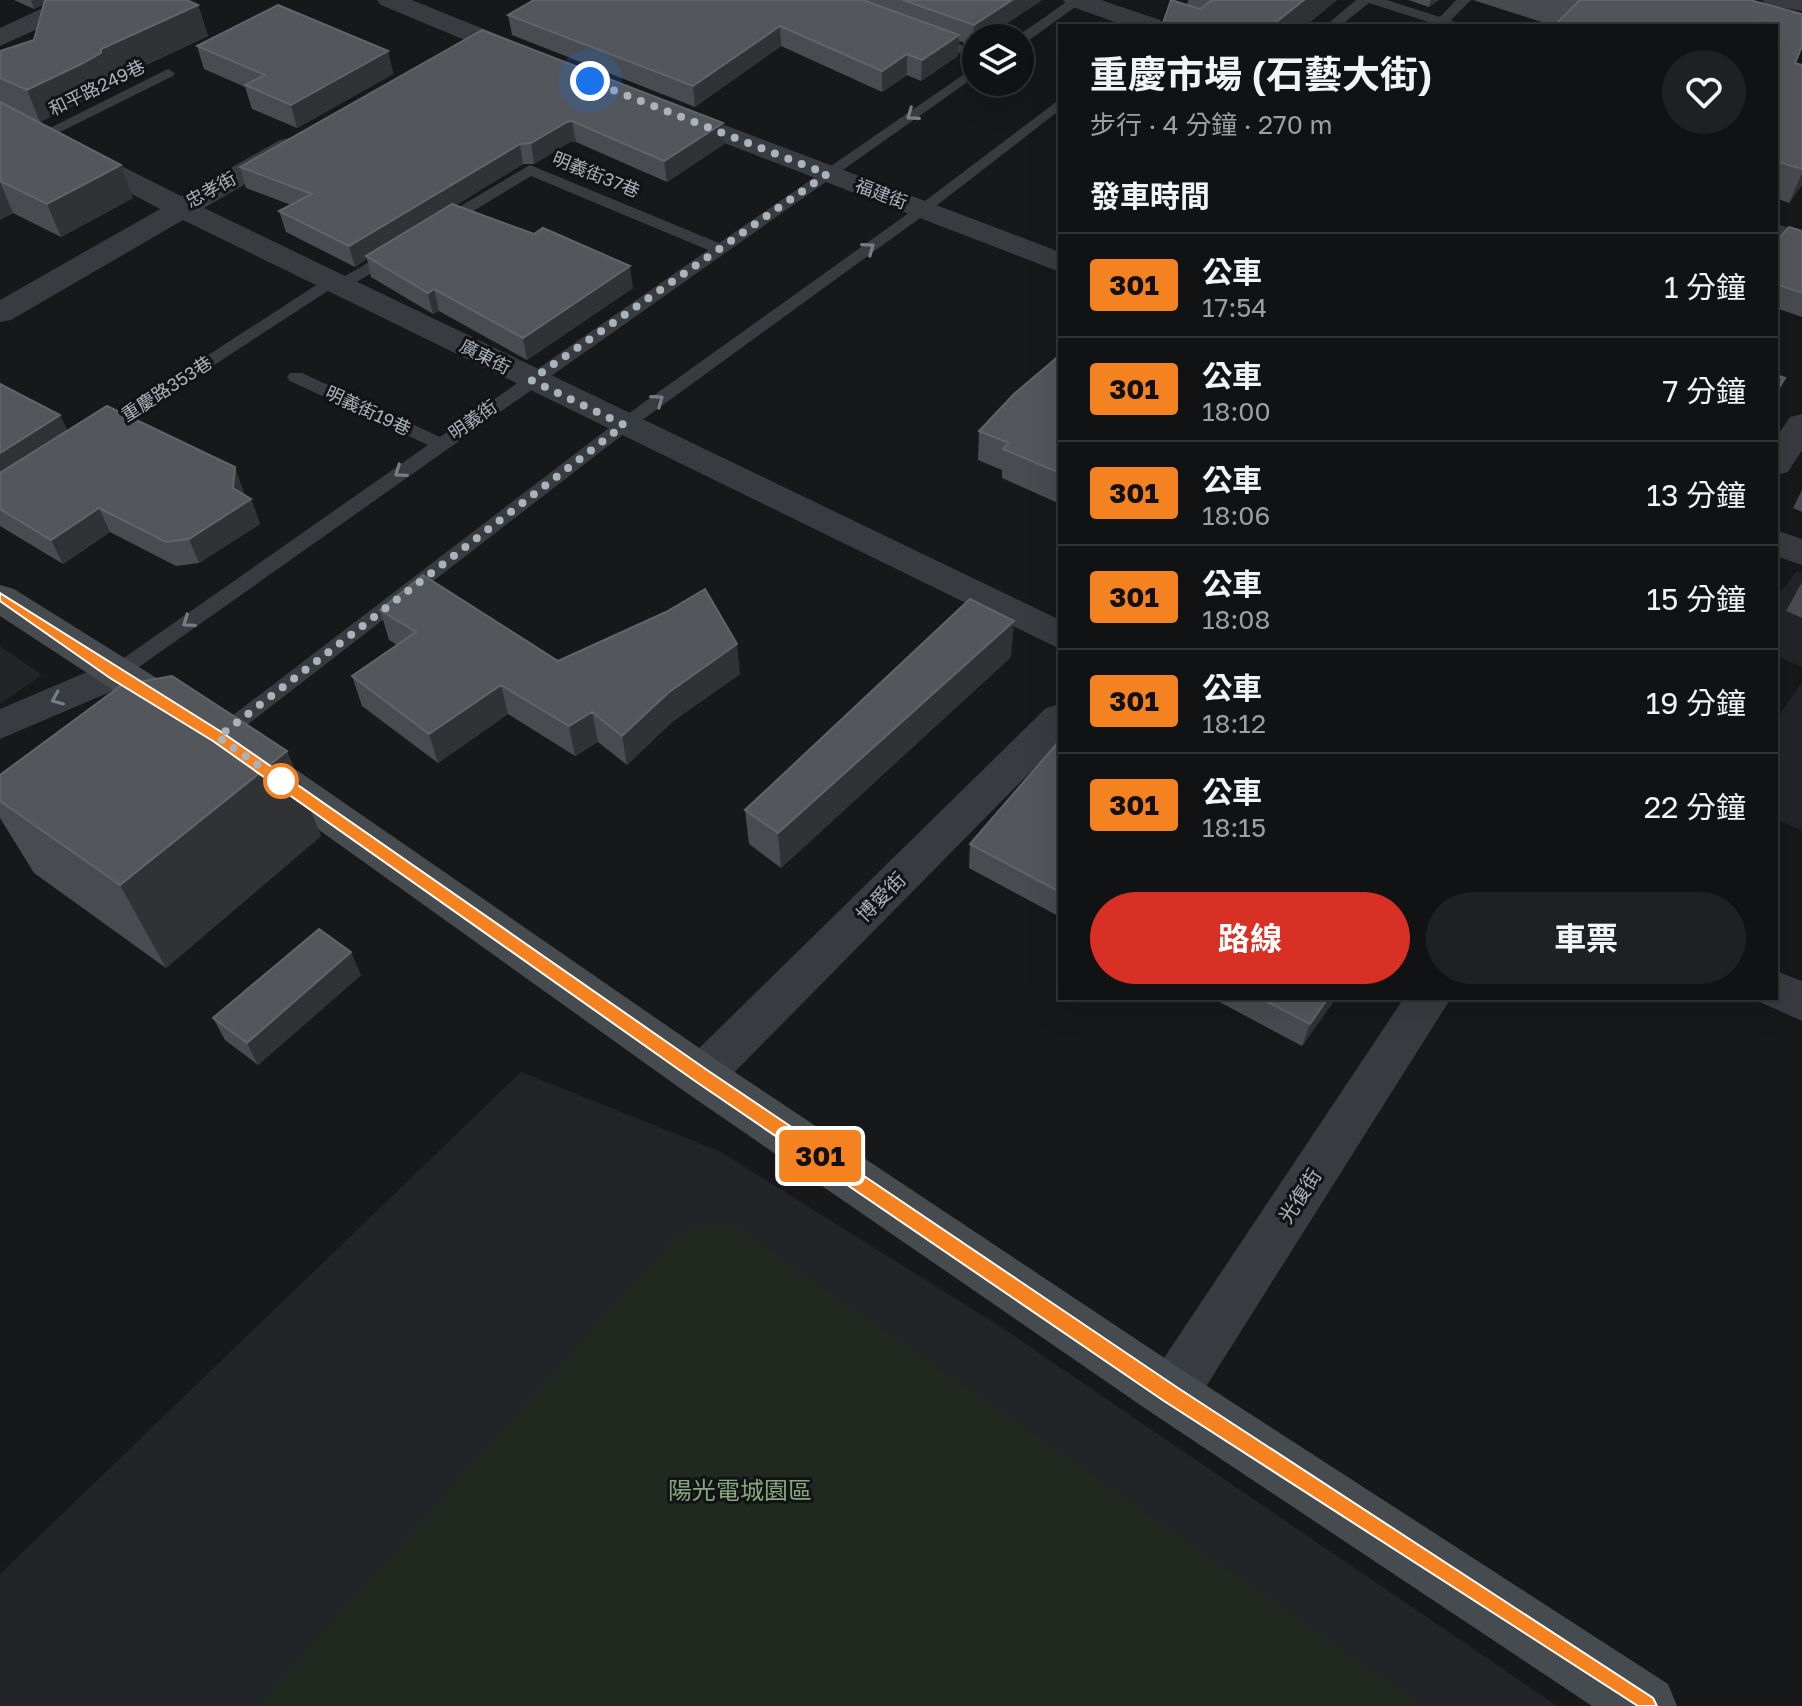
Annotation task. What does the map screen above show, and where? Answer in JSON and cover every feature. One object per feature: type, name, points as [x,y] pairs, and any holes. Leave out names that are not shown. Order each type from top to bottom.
[{"type":"street","points":[[0,38],[81,0]]},
{"type":"street","points":[[390,0],[552,66]]},
{"type":"street","points":[[1077,0],[1145,24]]},
{"type":"street","points":[[1775,0],[1802,3]]},
{"type":"street","points":[[453,53],[507,23]]},
{"type":"street","name":"福建街","points":[[638,100],[1058,262]]},
{"type":"street","name":"廣東街","points":[[0,113],[133,184],[1058,635]]},
{"type":"street","name":"忠孝街","points":[[0,313],[308,136]]},
{"type":"street","points":[[1778,234],[1802,242]]},
{"type":"street","points":[[1778,461],[1802,424]]},
{"type":"street","points":[[1778,543],[1802,553]]},
{"type":"street","points":[[0,598],[218,737],[701,1076],[1171,1394],[1646,1706]]},
{"type":"street","name":"明義街","points":[[0,725],[115,674]]},
{"type":"street","name":"博愛街","points":[[701,1076],[1058,720]]},
{"type":"street","points":[[1778,990],[1802,1002]]},
{"type":"street","name":"光復街","points":[[1171,1394],[1428,1000]]},
{"type":"lane","points":[[1034,30],[1077,0]]},
{"type":"lane","points":[[1334,24],[1364,0]]},
{"type":"lane","points":[[1373,0],[1448,24],[1464,0]]},
{"type":"lane","points":[[915,32],[962,50]]},
{"type":"lane","name":"和平路249巷","points":[[43,135],[168,73]]},
{"type":"lane","name":"明義街","points":[[115,674],[962,80]]},
{"type":"lane","points":[[218,737],[624,425],[922,210],[1058,105]]},
{"type":"lane","name":"明義街37巷","points":[[430,231],[530,170],[719,249]]},
{"type":"lane","points":[[337,283],[405,246]]},
{"type":"lane","name":"重慶路353巷","points":[[93,436],[337,283]]},
{"type":"lane","name":"明義街19巷","points":[[296,377],[440,444]]},
{"type":"shaded area","points":[[1797,571],[1802,573],[1802,667],[1778,657],[1778,595]]},
{"type":"shaded area","points":[[0,646],[42,675],[0,704]]},
{"type":"shaded area","points":[[1802,682],[1802,831],[1778,820],[1778,717]]},
{"type":"shaded area","points":[[521,1072],[721,1152],[1001,1327],[1557,1706],[0,1706],[0,1574]]},
{"type":"green space","name":"陽光電城園區","points":[[728,1221],[1424,1706],[257,1706],[679,1232]]},
{"type":"building","points":[[45,0],[187,0],[198,5],[101,49],[101,53],[83,63],[27,90],[0,78],[0,51],[34,40]]},
{"type":"building","points":[[534,0],[863,0],[959,35],[922,60],[907,54],[882,71],[780,26],[693,86],[508,15]]},
{"type":"building","points":[[903,0],[1012,0],[971,24]]},
{"type":"building","points":[[1171,0],[1200,9],[1212,0],[1304,0],[1274,24],[1163,24]]},
{"type":"building","points":[[1580,0],[1750,0],[1802,14],[1802,46],[1795,63],[1802,65],[1802,169],[1778,162],[1778,24],[1556,24]]},
{"type":"building","points":[[278,5],[388,51],[291,105],[245,85],[265,75],[197,46]]},
{"type":"building","points":[[482,30],[723,123],[664,161],[572,121],[567,122],[531,143],[520,144],[349,246],[279,211],[312,194],[240,167]]},
{"type":"building","points":[[0,102],[121,165],[47,204],[0,181]]},
{"type":"building","points":[[452,204],[534,234],[543,228],[630,266],[523,338],[434,289],[428,293],[366,256]]},
{"type":"building","points":[[1789,227],[1802,231],[1802,293],[1778,285],[1778,240]]},
{"type":"building","points":[[1058,357],[1058,472],[1003,449],[1009,443],[979,431],[1014,394]]},
{"type":"building","points":[[1778,376],[1785,378],[1778,389]]},
{"type":"building","points":[[0,384],[60,415],[0,453]]},
{"type":"building","points":[[107,406],[235,467],[233,488],[251,499],[189,539],[166,542],[99,508],[51,540],[0,509],[0,473]]},
{"type":"building","points":[[423,575],[558,661],[666,612],[705,589],[737,644],[668,693],[622,736],[592,712],[569,726],[501,685],[429,734],[352,676],[416,632],[380,610]]},
{"type":"building","points":[[970,599],[1014,621],[778,833],[745,810]]},
{"type":"building","points":[[172,676],[287,751],[120,885],[0,801],[0,775],[122,685]]},
{"type":"building","points":[[1058,742],[1058,891],[970,844]]},
{"type":"building","points":[[319,929],[351,952],[247,1043],[213,1018]]},
{"type":"building","points":[[1264,1000],[1327,1000],[1310,1024]]},
{"type":"bus line","name":"301","points":[[0,598],[218,737],[701,1076],[1171,1394],[1646,1706]]},
{"type":"route","points":[[281,781],[218,737],[624,425],[531,380],[827,174],[590,81]]}]
